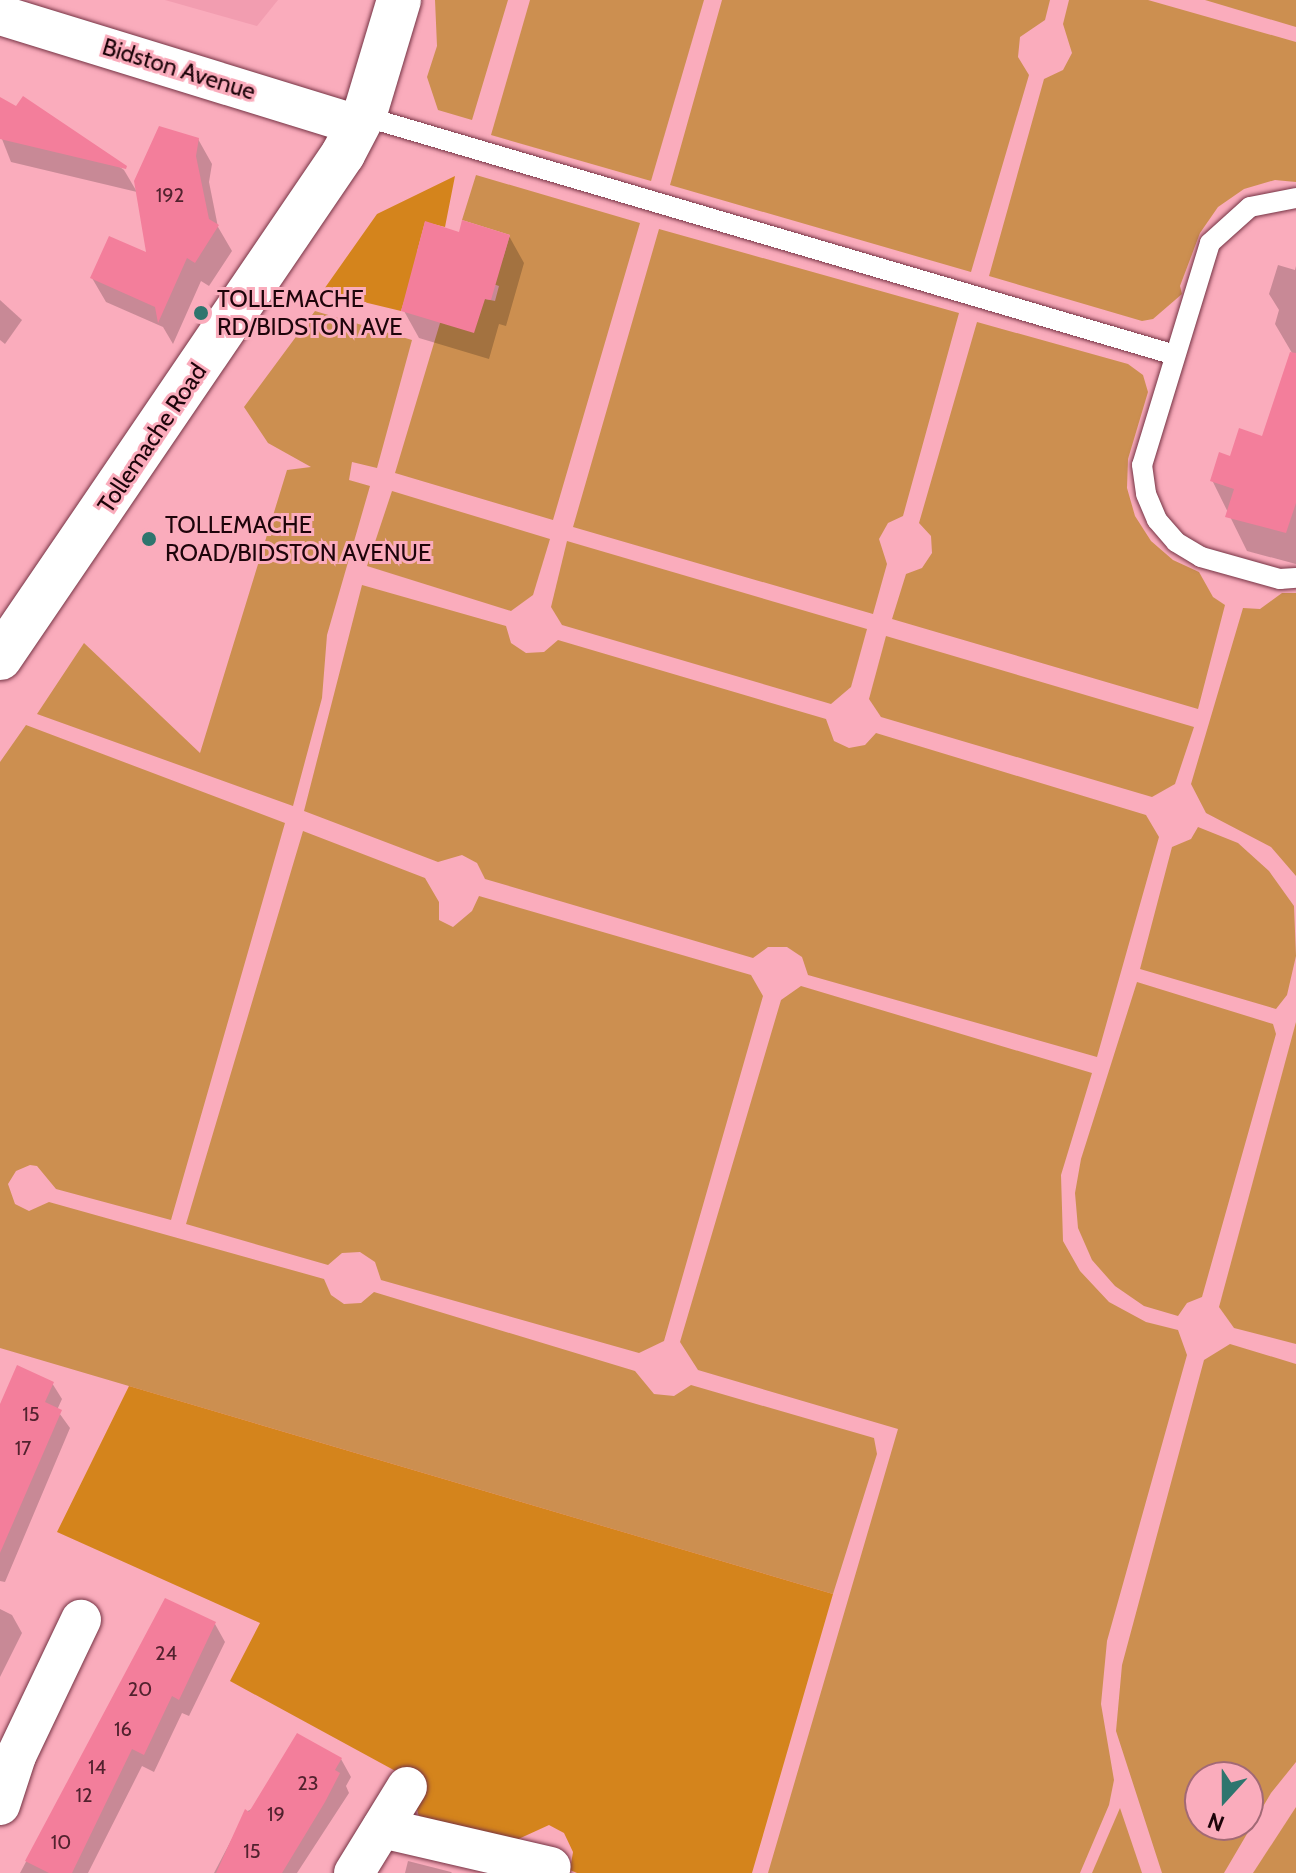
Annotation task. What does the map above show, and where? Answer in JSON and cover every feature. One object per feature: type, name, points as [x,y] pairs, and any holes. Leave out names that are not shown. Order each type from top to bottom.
[{"type":"street","name":"Tollemache Road","points":[[0,658],[361,120],[399,0]]},
{"type":"street","name":"Bidston Avenue","points":[[0,15],[361,120]]},
{"type":"street","points":[[0,1805],[8,1753],[81,1620]]},
{"type":"street","points":[[354,1873],[407,1787]]},
{"type":"street","points":[[382,1828],[551,1867]]},
{"type":"lane","points":[[361,120],[1175,355]]},
{"type":"lane","points":[[1296,198],[1250,207],[1210,243],[1142,465],[1146,494],[1157,520],[1176,542],[1201,557],[1280,579],[1296,578]]},
{"type":"shaded area","points":[[165,0],[278,0],[257,26]]},
{"type":"shaded area","points":[[435,0],[508,0],[472,120],[438,110],[427,77],[437,46]]},
{"type":"shaded area","points":[[530,0],[704,0],[651,181],[491,135]]},
{"type":"shaded area","points":[[722,0],[1050,0],[1045,20],[1020,37],[1018,57],[1029,75],[971,272],[670,185]]},
{"type":"shaded area","points":[[1069,0],[1148,0],[1296,42],[1296,182],[1275,180],[1244,189],[1218,207],[1200,233],[1180,286],[1182,294],[1153,319],[1142,321],[989,276],[1044,79],[1063,70],[1072,53],[1063,24]]},
{"type":"shaded area","points":[[1205,0],[1296,0],[1296,27]]},
{"type":"shaded area","points":[[476,175],[640,223],[553,520],[395,473],[440,323],[485,299],[495,301],[499,286],[484,281],[492,255],[503,258],[510,235],[462,220]]},
{"type":"shaded area","points":[[455,176],[445,227],[425,222],[417,252],[428,256],[410,283],[401,311],[322,292],[377,214]]},
{"type":"shaded area","points":[[659,229],[959,313],[903,516],[888,523],[879,539],[887,564],[873,614],[573,527]]},
{"type":"shaded area","points":[[315,311],[412,340],[377,468],[352,462],[349,480],[370,486],[327,635],[322,698],[293,806],[37,714],[84,643],[200,753],[287,470],[311,467],[268,443],[244,407]]},
{"type":"shaded area","points":[[977,322],[1128,364],[1143,375],[1148,392],[1128,459],[1127,488],[1135,516],[1151,541],[1173,560],[1199,572],[1213,597],[1225,605],[1198,709],[892,619],[906,574],[922,568],[932,553],[931,536],[919,523]]},
{"type":"shaded area","points":[[392,491],[550,539],[533,595],[511,611],[367,566]]},
{"type":"shaded area","points":[[567,541],[867,629],[851,687],[831,704],[562,625],[551,607]]},
{"type":"shaded area","points":[[362,585],[506,626],[511,643],[526,653],[544,652],[558,640],[826,719],[834,741],[849,748],[865,745],[876,733],[1146,815],[1159,837],[1097,1057],[808,975],[802,957],[787,947],[768,947],[753,958],[485,879],[477,863],[462,855],[438,862],[304,811]]},
{"type":"shaded area","points":[[1282,593],[1296,593],[1296,876],[1271,847],[1206,813],[1191,784],[1243,608],[1260,609]]},
{"type":"shaded area","points":[[886,636],[1194,727],[1175,784],[1152,797],[881,717],[869,699]]},
{"type":"shaded area","points":[[26,725],[285,823],[171,1220],[56,1189],[37,1166],[30,1165],[16,1171],[8,1184],[15,1204],[29,1211],[49,1202],[324,1279],[331,1295],[344,1304],[361,1303],[374,1292],[635,1371],[654,1394],[674,1396],[691,1385],[874,1438],[877,1454],[833,1594],[0,1348],[0,762]]},
{"type":"shaded area","points":[[1198,827],[1238,843],[1269,871],[1294,906],[1296,956],[1287,995],[1276,1009],[1140,969],[1172,847],[1191,839]]},
{"type":"shaded area","points":[[303,831],[425,878],[439,902],[439,920],[453,927],[472,911],[479,896],[751,975],[763,996],[664,1341],[639,1353],[381,1280],[375,1262],[360,1252],[342,1253],[328,1265],[186,1224]]},
{"type":"shaded area","points":[[1137,982],[1273,1024],[1276,1034],[1202,1297],[1187,1303],[1178,1316],[1144,1306],[1115,1286],[1092,1260],[1078,1228],[1075,1193],[1081,1159]]},
{"type":"shaded area","points":[[801,986],[1092,1073],[1061,1175],[1063,1241],[1080,1271],[1109,1302],[1146,1322],[1178,1330],[1187,1355],[1107,1641],[1101,1704],[1114,1780],[1109,1805],[1080,1873],[768,1873],[898,1429],[698,1370],[680,1342],[781,1000]]},
{"type":"shaded area","points":[[1296,1022],[1296,1344],[1234,1328],[1219,1307]]},
{"type":"shaded area","points":[[1230,1344],[1296,1364],[1296,1762],[1264,1805],[1264,1761],[1184,1761],[1184,1841],[1243,1841],[1224,1873],[1162,1873],[1116,1731],[1122,1665],[1204,1360]]},
{"type":"shaded area","points":[[129,1386],[833,1594],[752,1873],[577,1873],[570,1870],[573,1852],[564,1833],[549,1825],[505,1845],[431,1831],[418,1814],[412,1780],[230,1681],[260,1623],[57,1532]]},
{"type":"shaded area","points":[[1296,1807],[1296,1873],[1253,1873]]},
{"type":"shaded area","points":[[1120,1808],[1142,1873],[1092,1873]]},
{"type":"building","points":[[23,96],[127,166],[126,169],[0,139],[0,97],[16,106]]},
{"type":"building","points":[[159,126],[199,138],[196,156],[209,219],[219,225],[195,263],[187,258],[158,323],[155,307],[90,278],[109,236],[146,252],[134,181]]},
{"type":"building","points":[[462,220],[510,235],[491,300],[485,299],[474,333],[401,311],[425,221],[459,232]]},
{"type":"building","points":[[1290,352],[1296,353],[1296,503],[1286,533],[1225,517],[1234,489],[1210,481],[1219,452],[1230,456],[1239,428],[1262,436]]},
{"type":"building","points":[[17,1365],[54,1382],[45,1402],[62,1410],[0,1553],[0,1404]]},
{"type":"building","points":[[165,1598],[216,1622],[179,1700],[172,1696],[144,1755],[132,1749],[72,1873],[49,1873],[25,1861]]},
{"type":"building","points":[[297,1733],[342,1758],[335,1770],[340,1773],[325,1802],[282,1873],[216,1873],[245,1809],[249,1812]]},
{"type":"place","name":"TOLLEMACHE RD/BIDSTON AVE","points":[[201,313]]},
{"type":"place","name":"TOLLEMACHE ROAD/BIDSTON AVENUE","points":[[149,539]]}]
